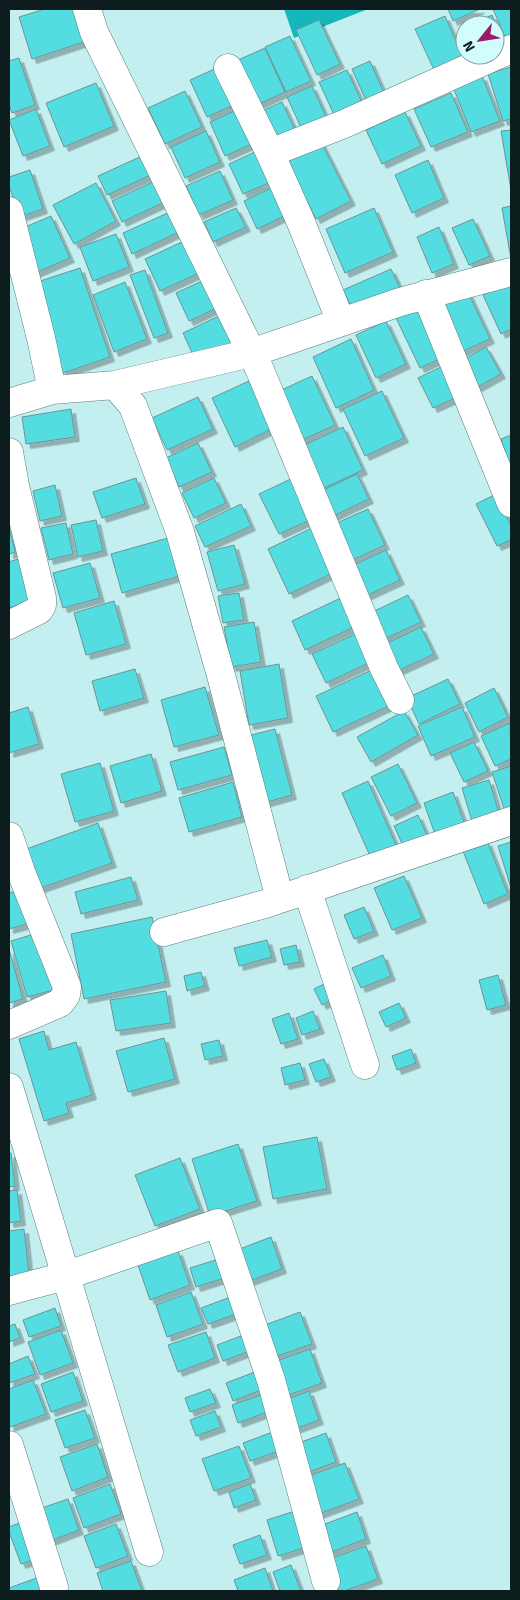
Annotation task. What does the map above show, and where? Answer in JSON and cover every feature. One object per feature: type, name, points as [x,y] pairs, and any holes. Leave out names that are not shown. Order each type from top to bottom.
[{"type":"street","points":[[87,9],[94,32],[259,368],[384,668],[400,700]]},
{"type":"street","points":[[270,153],[344,124],[511,49]]},
{"type":"street","points":[[228,68],[270,153],[342,322]]},
{"type":"street","points":[[9,211],[52,390]]},
{"type":"street","points":[[9,403],[52,390],[115,386],[251,353],[426,294],[511,272]]},
{"type":"street","points":[[426,294],[511,504]]},
{"type":"street","points":[[115,386],[133,406],[180,532],[222,679],[280,899]]},
{"type":"street","points":[[9,452],[15,486],[42,598],[42,606],[39,610],[9,625]]},
{"type":"street","points":[[164,932],[280,899],[511,821]]},
{"type":"street","points":[[9,836],[21,872],[67,987],[66,995],[60,1003],[9,1025]]},
{"type":"street","points":[[307,889],[365,1065]]},
{"type":"street","points":[[9,1087],[149,1552]]},
{"type":"street","points":[[9,1291],[65,1276],[218,1223],[271,1380],[326,1581]]},
{"type":"street","points":[[9,1445],[54,1587]]},
{"type":"water","points":[[284,9],[368,9],[294,38]]},
{"type":"building","points":[[45,9],[73,9],[84,42],[32,59],[19,17]]},
{"type":"building","points":[[448,9],[480,9],[466,15],[455,15],[455,20],[453,21]]},
{"type":"building","points":[[493,9],[511,9],[511,39],[507,41],[505,36],[505,15],[496,15]]},
{"type":"building","points":[[445,16],[455,39],[455,65],[458,65],[436,74],[415,29]]},
{"type":"building","points":[[319,20],[340,64],[317,75],[296,30]]},
{"type":"building","points":[[290,36],[311,81],[286,92],[265,47]]},
{"type":"building","points":[[265,48],[285,92],[259,104],[238,60]]},
{"type":"building","points":[[19,58],[35,105],[12,113],[9,105],[9,61]]},
{"type":"building","points":[[370,61],[385,95],[367,103],[352,69]]},
{"type":"building","points":[[219,67],[236,104],[207,117],[190,80]]},
{"type":"building","points":[[511,67],[511,119],[503,121],[488,74]]},
{"type":"building","points":[[347,70],[364,107],[336,119],[319,82]]},
{"type":"building","points":[[482,76],[500,121],[471,132],[453,87]]},
{"type":"building","points":[[96,83],[114,126],[64,147],[46,103]]},
{"type":"building","points":[[312,86],[328,121],[303,132],[287,97]]},
{"type":"building","points":[[185,91],[202,127],[165,144],[148,108]]},
{"type":"building","points":[[451,93],[468,132],[431,147],[414,109]]},
{"type":"building","points":[[282,102],[296,132],[275,141],[262,111]]},
{"type":"building","points":[[241,108],[256,142],[225,156],[210,122]]},
{"type":"building","points":[[36,109],[50,146],[23,156],[9,120]]},
{"type":"building","points":[[405,112],[421,146],[382,164],[366,130]]},
{"type":"building","points":[[511,130],[511,190],[501,131]]},
{"type":"building","points":[[206,131],[220,162],[185,178],[171,147]]},
{"type":"building","points":[[321,142],[351,201],[316,219],[286,160]]},
{"type":"building","points":[[259,150],[273,181],[243,194],[229,164]]},
{"type":"building","points":[[144,155],[153,174],[107,195],[98,176]]},
{"type":"building","points":[[428,160],[444,198],[412,213],[395,175]]},
{"type":"building","points":[[30,170],[43,209],[20,217],[9,186],[9,177]]},
{"type":"building","points":[[220,171],[233,200],[199,215],[186,186]]},
{"type":"building","points":[[159,179],[169,200],[122,222],[112,201]]},
{"type":"building","points":[[96,183],[116,221],[74,244],[53,205]]},
{"type":"building","points":[[280,184],[293,212],[257,229],[244,201]]},
{"type":"building","points":[[511,206],[511,259],[502,208]]},
{"type":"building","points":[[236,208],[246,227],[213,242],[204,222]]},
{"type":"building","points":[[374,208],[393,252],[345,273],[326,229]]},
{"type":"building","points":[[170,212],[179,232],[132,254],[123,233]]},
{"type":"building","points":[[51,216],[70,258],[35,273],[16,231]]},
{"type":"building","points":[[473,219],[490,256],[469,265],[452,228]]},
{"type":"building","points":[[439,227],[454,264],[432,273],[417,237]]},
{"type":"building","points":[[116,234],[129,267],[93,281],[80,247]]},
{"type":"building","points":[[184,241],[199,273],[160,291],[145,259]]},
{"type":"building","points":[[80,268],[110,357],[63,373],[34,283]]},
{"type":"building","points":[[391,269],[402,292],[354,313],[343,290]]},
{"type":"building","points":[[145,270],[168,333],[154,338],[130,275]]},
{"type":"building","points":[[202,281],[215,309],[189,321],[176,293]]},
{"type":"building","points":[[125,282],[147,339],[114,352],[93,295]]},
{"type":"building","points":[[511,282],[511,329],[501,334],[483,295]]},
{"type":"building","points":[[467,290],[490,339],[461,352],[439,303]]},
{"type":"building","points":[[423,306],[446,356],[420,368],[396,318]]},
{"type":"building","points":[[223,314],[238,345],[197,364],[183,333]]},
{"type":"building","points":[[386,321],[406,364],[376,378],[356,335]]},
{"type":"building","points":[[351,339],[374,390],[336,408],[313,357]]},
{"type":"building","points":[[486,347],[501,374],[476,388],[461,361]]},
{"type":"building","points":[[447,364],[462,395],[433,408],[418,378]]},
{"type":"building","points":[[312,376],[335,425],[300,441],[277,392]]},
{"type":"building","points":[[249,381],[271,429],[235,447],[212,398]]},
{"type":"building","points":[[382,391],[404,438],[365,456],[343,409]]},
{"type":"building","points":[[198,397],[213,429],[167,450],[152,418]]},
{"type":"building","points":[[71,409],[75,437],[26,444],[22,417]]},
{"type":"building","points":[[343,427],[363,470],[322,489],[302,446]]},
{"type":"building","points":[[511,435],[511,468],[501,439]]},
{"type":"building","points":[[198,443],[212,472],[179,487],[166,458]]},
{"type":"building","points":[[357,474],[369,499],[327,519],[315,494]]},
{"type":"building","points":[[295,477],[314,518],[279,534],[259,494]]},
{"type":"building","points":[[136,478],[145,504],[102,518],[93,492]]},
{"type":"building","points":[[214,478],[226,503],[194,518],[182,493]]},
{"type":"building","points":[[55,485],[62,516],[40,521],[33,491]]},
{"type":"building","points":[[496,494],[511,526],[511,540],[497,546],[476,504]]},
{"type":"building","points":[[241,504],[251,526],[205,547],[195,526]]},
{"type":"building","points":[[368,509],[385,545],[348,562],[330,526]]},
{"type":"building","points":[[96,520],[103,551],[78,557],[71,525]]},
{"type":"building","points":[[66,523],[73,554],[49,560],[41,528]]},
{"type":"building","points":[[9,526],[15,552],[9,554]]},
{"type":"building","points":[[312,528],[333,573],[289,594],[268,549]]},
{"type":"building","points":[[175,536],[186,574],[122,593],[111,554]]},
{"type":"building","points":[[234,545],[245,584],[218,591],[207,552]]},
{"type":"building","points":[[386,550],[400,580],[359,599],[345,569]]},
{"type":"building","points":[[21,558],[35,599],[9,608],[9,562]]},
{"type":"building","points":[[90,563],[100,598],[63,608],[53,573]]},
{"type":"building","points":[[239,593],[244,620],[223,623],[218,596]]},
{"type":"building","points":[[408,595],[421,622],[378,642],[366,615]]},
{"type":"building","points":[[345,596],[358,625],[305,650],[292,621]]},
{"type":"building","points":[[114,601],[126,644],[86,655],[74,613]]},
{"type":"building","points":[[254,622],[261,662],[231,667],[224,627]]},
{"type":"building","points":[[421,627],[434,654],[393,673],[381,646]]},
{"type":"building","points":[[362,631],[375,660],[326,683],[312,654]]},
{"type":"building","points":[[279,664],[288,718],[249,725],[240,671]]},
{"type":"building","points":[[378,667],[395,703],[333,732],[316,696]]},
{"type":"building","points":[[135,669],[144,698],[100,711],[92,681]]},
{"type":"building","points":[[448,679],[460,704],[419,724],[407,698]]},
{"type":"building","points":[[205,687],[219,735],[174,747],[161,700]]},
{"type":"building","points":[[494,688],[508,717],[479,732],[465,703]]},
{"type":"building","points":[[28,707],[39,744],[9,753],[9,713]]},
{"type":"building","points":[[462,707],[475,737],[431,756],[418,726]]},
{"type":"building","points":[[404,711],[418,735],[371,762],[357,737]]},
{"type":"building","points":[[510,723],[511,759],[495,766],[481,736]]},
{"type":"building","points":[[275,729],[292,795],[260,804],[243,737]]},
{"type":"building","points":[[474,742],[488,771],[464,782],[450,753]]},
{"type":"building","points":[[224,747],[232,775],[178,790],[170,762]]},
{"type":"building","points":[[151,754],[162,791],[121,803],[110,766]]},
{"type":"building","points":[[100,763],[114,811],[75,822],[61,774]]},
{"type":"building","points":[[398,764],[417,803],[391,816],[371,777]]},
{"type":"building","points":[[511,766],[511,817],[507,818],[492,772]]},
{"type":"building","points":[[489,780],[501,820],[474,828],[462,788]]},
{"type":"building","points":[[368,781],[396,845],[370,856],[342,793]]},
{"type":"building","points":[[233,782],[242,817],[189,832],[179,798]]},
{"type":"building","points":[[453,792],[467,830],[437,840],[424,803]]},
{"type":"building","points":[[418,815],[429,840],[405,850],[394,826]]},
{"type":"building","points":[[98,823],[112,863],[32,891],[18,852]]},
{"type":"building","points":[[487,841],[508,894],[484,904],[463,851]]},
{"type":"building","points":[[511,842],[511,888],[498,846]]},
{"type":"building","points":[[404,876],[422,918],[392,930],[374,888]]},
{"type":"building","points":[[131,877],[138,900],[81,914],[75,892]]},
{"type":"building","points":[[17,891],[27,924],[9,929],[9,893]]},
{"type":"building","points":[[364,907],[374,931],[354,939],[344,915]]},
{"type":"building","points":[[152,917],[166,982],[84,999],[71,934]]},
{"type":"building","points":[[41,932],[57,989],[27,997],[11,941]]},
{"type":"building","points":[[267,940],[272,957],[239,966],[234,948]]},
{"type":"building","points":[[296,945],[300,962],[284,965],[280,949]]},
{"type":"building","points":[[9,949],[23,999],[9,1003]]},
{"type":"building","points":[[383,955],[391,976],[361,988],[352,968]]},
{"type":"building","points":[[201,972],[205,986],[187,991],[184,976]]},
{"type":"building","points":[[498,975],[506,1005],[487,1010],[479,980]]},
{"type":"building","points":[[330,981],[337,997],[322,1005],[314,989]]},
{"type":"building","points":[[166,991],[171,1023],[116,1031],[110,1000]]},
{"type":"building","points":[[399,1003],[406,1018],[386,1027],[379,1012]]},
{"type":"building","points":[[313,1011],[320,1029],[302,1035],[296,1018]]},
{"type":"building","points":[[289,1013],[298,1039],[281,1044],[272,1019]]},
{"type":"building","points":[[44,1031],[49,1050],[76,1042],[92,1095],[66,1103],[69,1113],[44,1121],[19,1039]]},
{"type":"building","points":[[164,1038],[175,1079],[128,1092],[116,1051]]},
{"type":"building","points":[[219,1040],[223,1056],[205,1060],[201,1044]]},
{"type":"building","points":[[411,1049],[416,1063],[397,1070],[392,1056]]},
{"type":"building","points":[[324,1059],[331,1077],[316,1082],[309,1064]]},
{"type":"building","points":[[300,1063],[305,1080],[285,1085],[281,1068]]},
{"type":"building","points":[[317,1137],[327,1189],[273,1199],[263,1147]]},
{"type":"building","points":[[238,1144],[257,1201],[210,1216],[192,1159]]},
{"type":"building","points":[[9,1153],[11,1153],[15,1186],[9,1187]]},
{"type":"building","points":[[180,1158],[200,1209],[155,1226],[135,1175]]},
{"type":"building","points":[[17,1190],[21,1221],[9,1223],[9,1191]]},
{"type":"building","points":[[24,1229],[29,1274],[9,1276],[9,1231]]},
{"type":"building","points":[[271,1237],[282,1269],[249,1281],[237,1250]]},
{"type":"building","points":[[178,1251],[190,1285],[150,1300],[138,1265]]},
{"type":"building","points":[[225,1257],[231,1276],[196,1287],[190,1268]]},
{"type":"building","points":[[191,1292],[203,1324],[167,1337],[156,1305]]},
{"type":"building","points":[[236,1295],[242,1312],[208,1324],[201,1308]]},
{"type":"building","points":[[55,1308],[61,1326],[29,1337],[23,1320]]},
{"type":"building","points":[[300,1312],[312,1344],[269,1359],[257,1328]]},
{"type":"building","points":[[15,1324],[20,1338],[9,1342],[9,1326]]},
{"type":"building","points":[[61,1330],[73,1363],[40,1375],[28,1342]]},
{"type":"building","points":[[206,1332],[215,1358],[178,1372],[168,1345]]},
{"type":"building","points":[[249,1333],[255,1349],[223,1361],[217,1345]]},
{"type":"building","points":[[310,1349],[322,1383],[283,1397],[271,1363]]},
{"type":"building","points":[[28,1356],[35,1374],[9,1383],[9,1364]]},
{"type":"building","points":[[260,1370],[266,1388],[233,1401],[226,1383]]},
{"type":"building","points":[[73,1372],[83,1401],[51,1412],[41,1384]]},
{"type":"building","points":[[33,1380],[46,1414],[10,1427],[9,1389]]},
{"type":"building","points":[[210,1389],[216,1403],[190,1412],[185,1398]]},
{"type":"building","points":[[309,1391],[319,1420],[292,1430],[282,1401]]},
{"type":"building","points":[[267,1393],[273,1410],[238,1423],[232,1405]]},
{"type":"building","points":[[85,1410],[95,1438],[65,1448],[55,1420]]},
{"type":"building","points":[[215,1411],[221,1427],[196,1436],[190,1420]]},
{"type":"building","points":[[278,1430],[285,1449],[250,1461],[243,1443]]},
{"type":"building","points":[[326,1433],[336,1462],[303,1474],[293,1445]]},
{"type":"building","points":[[97,1444],[108,1477],[72,1491],[60,1457]]},
{"type":"building","points":[[239,1446],[251,1478],[214,1491],[202,1459]]},
{"type":"building","points":[[345,1463],[359,1499],[316,1515],[303,1478]]},
{"type":"building","points":[[110,1484],[121,1514],[84,1528],[73,1498]]},
{"type":"building","points":[[250,1484],[256,1500],[234,1508],[229,1492]]},
{"type":"building","points":[[68,1499],[79,1530],[45,1543],[33,1511]]},
{"type":"building","points":[[301,1509],[313,1545],[278,1556],[267,1520]]},
{"type":"building","points":[[357,1512],[366,1539],[326,1554],[317,1527]]},
{"type":"building","points":[[22,1522],[36,1559],[21,1564],[9,1532],[9,1527]]},
{"type":"building","points":[[116,1524],[128,1556],[96,1568],[84,1536]]},
{"type":"building","points":[[260,1535],[267,1555],[240,1564],[233,1545]]},
{"type":"building","points":[[366,1546],[378,1579],[344,1591],[338,1591],[327,1560]]},
{"type":"building","points":[[131,1561],[142,1591],[103,1591],[97,1573]]},
{"type":"building","points":[[291,1565],[301,1591],[280,1591],[273,1572]]},
{"type":"building","points":[[265,1568],[273,1591],[238,1591],[234,1580]]},
{"type":"building","points":[[42,1576],[47,1591],[9,1591],[9,1588]]}]
